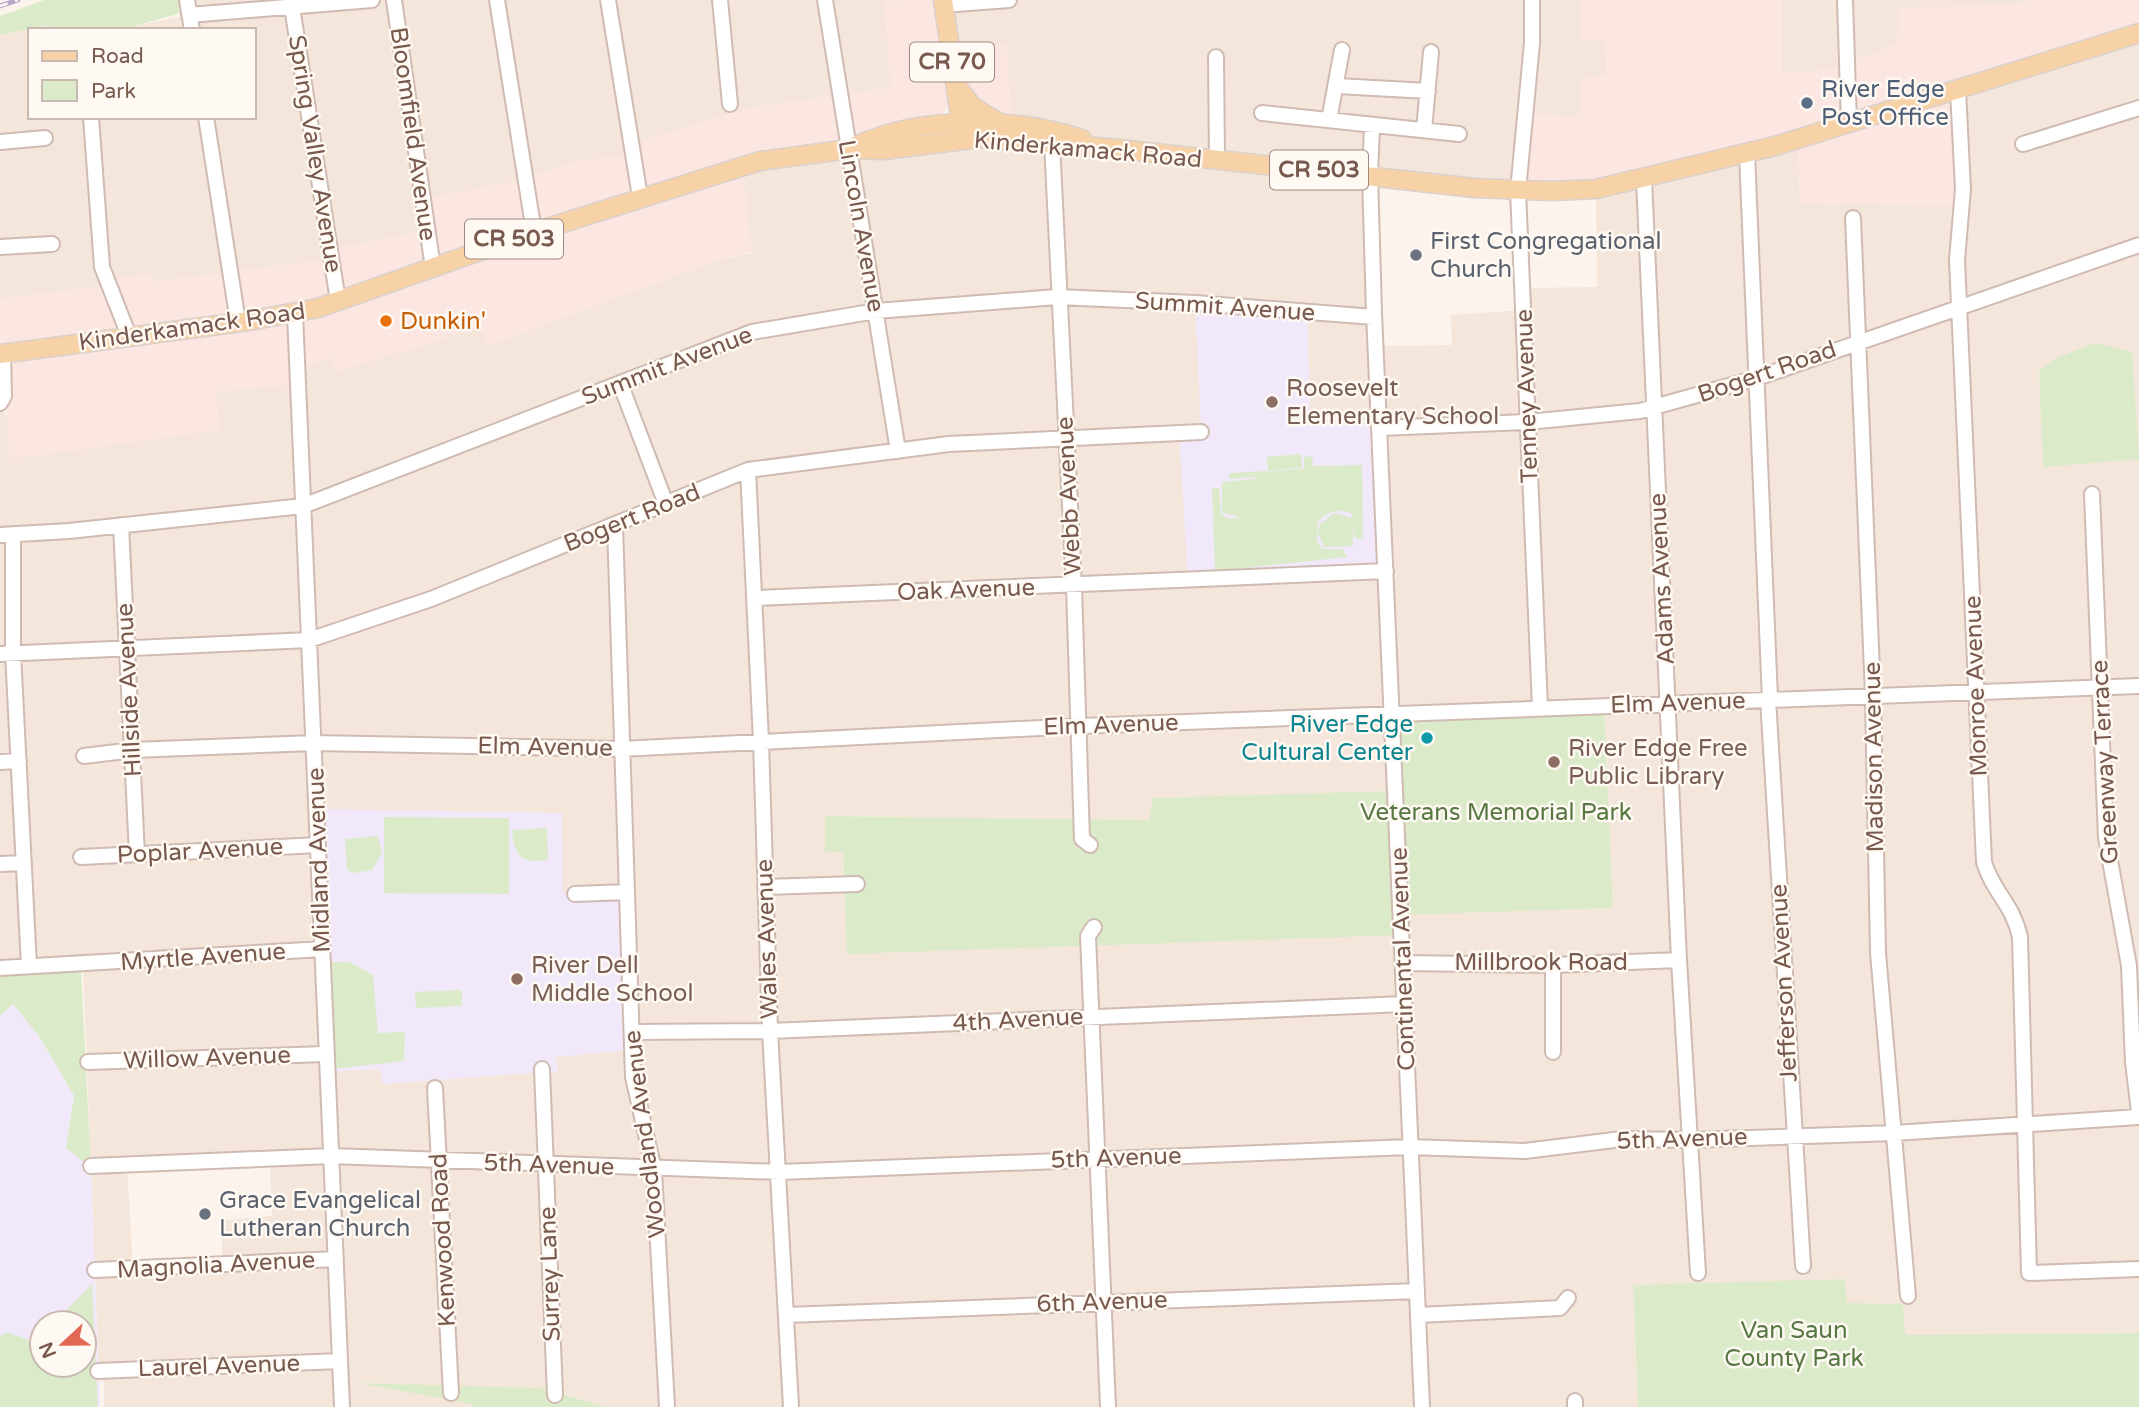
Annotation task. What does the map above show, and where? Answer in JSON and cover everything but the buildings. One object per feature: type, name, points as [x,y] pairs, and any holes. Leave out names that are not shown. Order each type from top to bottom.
[{"type":"main road","name":"CR 70","points":[[943,2],[961,123]]},
{"type":"main road","name":"Kinderkamack Road","points":[[2,354],[295,314],[640,197],[760,161],[849,149],[883,150],[980,138],[1111,148],[1518,191],[1596,189],[1747,154],[2139,33]]},
{"type":"main road","points":[[928,127],[947,109],[955,83]]},
{"type":"main road","points":[[955,83],[973,107],[1004,125]]},
{"type":"main road","points":[[849,149],[871,139],[961,123],[1058,131],[1111,148]]},
{"type":"main road","points":[[1034,130],[1052,143]]},
{"type":"street","points":[[187,0],[191,22],[292,7],[372,0]]},
{"type":"street","name":"Bloomfield Avenue","points":[[394,0],[433,268]]},
{"type":"street","points":[[497,0],[534,232]]},
{"type":"street","points":[[608,0],[640,197]]},
{"type":"street","points":[[720,0],[730,104]]},
{"type":"street","name":"Lincoln Avenue","points":[[825,0],[898,451]]},
{"type":"street","points":[[943,2],[1009,0]]},
{"type":"street","name":"Tenney Avenue","points":[[1532,0],[1532,43],[1518,191],[1540,708]]},
{"type":"street","points":[[1845,0],[1849,124]]},
{"type":"street","name":"Spring Valley Avenue","points":[[292,7],[338,301]]},
{"type":"street","points":[[1329,120],[1342,50]]},
{"type":"street","points":[[1424,130],[1431,52]]},
{"type":"street","points":[[1216,57],[1217,160]]},
{"type":"street","points":[[1336,86],[1428,91]]},
{"type":"street","name":"Monroe Avenue","points":[[1958,90],[1963,189],[1957,260],[1984,862],[1992,881],[2012,910],[2020,937],[2029,1273],[2139,1269]]},
{"type":"street","points":[[2023,144],[2139,108]]},
{"type":"street","points":[[1262,113],[1459,134]]},
{"type":"street","points":[[91,119],[102,267],[129,336]]},
{"type":"street","points":[[205,119],[238,322]]},
{"type":"street","name":"Continental Avenue","points":[[1372,125],[1370,175],[1374,317],[1422,1407]]},
{"type":"street","points":[[0,142],[45,138]]},
{"type":"street","name":"Webb Avenue","points":[[1052,143],[1057,297],[1074,586],[1082,839],[1090,845]]},
{"type":"street","name":"Jefferson Avenue","points":[[1747,154],[1769,699],[1793,1135],[1803,1266]]},
{"type":"street","name":"Adams Avenue","points":[[1644,179],[1679,960],[1698,1273]]},
{"type":"street","name":"Madison Avenue","points":[[1853,218],[1873,695],[1878,953],[1908,1296]]},
{"type":"street","points":[[0,247],[52,244]]},
{"type":"street","name":"Bogert Road","points":[[1380,428],[1528,422],[1655,407],[1757,378],[1859,341],[1960,310],[2139,245]]},
{"type":"street","name":"Summit Avenue","points":[[7,534],[121,526],[303,506],[752,332],[876,311],[1057,297],[1195,303],[1374,317]]},
{"type":"street","name":"Midland Avenue","points":[[295,314],[342,1407]]},
{"type":"street","points":[[2,354],[2,400]]},
{"type":"street","points":[[620,383],[666,504]]},
{"type":"street","name":"Bogert Road","points":[[7,654],[309,640],[431,599],[748,470],[949,444],[1201,432]]},
{"type":"street","name":"Wales Avenue","points":[[748,470],[756,598],[770,1031],[780,1172],[791,1407]]},
{"type":"street","name":"Greenway Terrace","points":[[2092,494],[2106,838],[2129,966],[2133,1062],[2139,1115]]},
{"type":"street","name":"Hillside Avenue","points":[[121,526],[137,855]]},
{"type":"street","name":"Woodland Avenue","points":[[615,526],[633,1077],[654,1170],[667,1407]]},
{"type":"street","points":[[7,534],[7,654],[19,761],[29,966]]},
{"type":"street","name":"Oak Avenue","points":[[756,598],[1386,571]]},
{"type":"street","name":"Elm Avenue","points":[[84,756],[133,750],[314,743],[621,749],[1080,726],[2139,686]]},
{"type":"street","points":[[0,762],[19,761]]},
{"type":"street","name":"Poplar Avenue","points":[[81,858],[318,845]]},
{"type":"street","points":[[0,864],[24,863]]},
{"type":"street","points":[[765,887],[856,884]]},
{"type":"street","points":[[575,894],[627,892]]},
{"type":"street","points":[[1094,927],[1088,936],[1106,1302],[1108,1407]]},
{"type":"street","name":"Myrtle Avenue","points":[[0,968],[323,949]]},
{"type":"street","name":"Millbrook Road","points":[[1403,963],[1553,965],[1679,960]]},
{"type":"street","points":[[1553,965],[1553,1052]]},
{"type":"street","name":"4th Avenue","points":[[632,1032],[770,1031],[1404,1004]]},
{"type":"street","name":"Willow Avenue","points":[[88,1062],[325,1054]]},
{"type":"street","name":"Surrey Lane","points":[[542,1069],[555,1395]]},
{"type":"street","name":"Kenwood Road","points":[[435,1088],[451,1393]]},
{"type":"street","name":"5th Avenue","points":[[92,1166],[331,1156],[654,1170],[780,1172],[1410,1147],[1525,1151],[1622,1139],[1690,1140],[1894,1133],[2139,1115]]},
{"type":"street","name":"Magnolia Avenue","points":[[95,1270],[336,1259]]},
{"type":"street","name":"6th Avenue","points":[[787,1315],[1417,1290]]},
{"type":"street","points":[[1418,1315],[1560,1308],[1569,1298]]},
{"type":"street","name":"Laurel Avenue","points":[[98,1371],[340,1361]]},
{"type":"shaded area","points":[[187,0],[908,0],[884,3],[892,88],[744,109],[634,157],[581,160],[525,179],[428,231],[330,250],[331,259],[153,282],[153,274],[112,285],[0,299],[0,35],[28,29],[28,119],[256,119],[256,28],[135,28],[189,15]]},
{"type":"shaded area","points":[[943,0],[1581,0],[1581,39],[1605,39],[1607,75],[1581,117],[1518,191],[1370,175],[1376,346],[1452,345],[1451,315],[1523,310],[1522,288],[1597,287],[1596,189],[1798,139],[1800,203],[1854,204],[1958,90],[2139,33],[2139,1333],[1905,1335],[1847,1303],[1845,1280],[1633,1285],[1638,1407],[104,1407],[104,1382],[99,1373],[100,1407],[83,965],[0,968],[0,406],[8,418],[10,458],[219,430],[216,391],[297,384],[297,368],[333,357],[337,371],[481,327],[489,345],[715,261],[751,253],[742,165],[1012,126],[1006,44],[950,52]],"holes":[[[1195,304],[1311,423],[1379,421],[1386,570]],[[1604,706],[1613,908],[1401,914],[847,954],[843,851],[825,816],[1149,820],[1154,798],[1396,792]],[[323,809],[563,894],[575,894],[556,1057],[558,1071],[383,1084]],[[270,1159],[272,1216],[222,1220],[222,1263],[133,1269],[127,1165]]]},
{"type":"shaded area","points":[[943,0],[951,52],[1006,43],[1012,126],[953,96],[940,119],[742,165],[751,252],[715,261],[489,345],[480,328],[336,372],[333,357],[297,368],[298,384],[216,391],[219,430],[10,459],[3,354],[0,354],[0,299],[111,285],[113,277],[153,274],[153,282],[331,259],[330,250],[427,231],[423,199],[525,179],[581,160],[633,157],[632,144],[744,109],[891,88],[884,3]]},
{"type":"shaded area","points":[[1580,0],[1782,0],[1782,73],[1848,69],[1848,56],[1862,58],[1897,44],[1898,8],[2021,4],[2032,0],[2139,0],[2139,33],[1958,90],[1962,206],[1800,203],[1798,140],[1644,179],[1518,191],[1524,113],[1581,117],[1581,79],[1607,75],[1605,39],[1581,40]]},
{"type":"shaded area","points":[[1782,0],[2032,0],[1897,44],[1862,58],[1849,69],[1781,73]]},
{"type":"shaded area","points":[[1195,303],[1307,312],[1311,423],[1380,421],[1386,571],[1188,581],[1179,433],[1201,432]]},
{"type":"shaded area","points":[[323,809],[562,813],[563,894],[627,892],[632,1050],[556,1057],[558,1071],[383,1084],[380,1069],[326,1072]]},
{"type":"shaded area","points":[[13,1004],[39,1036],[74,1096],[66,1148],[91,1166],[96,1309],[28,1309],[28,1379],[98,1379],[98,1353],[100,1407],[0,1407],[0,1016]]},
{"type":"green space","points":[[44,0],[179,0],[180,13],[135,28],[50,28],[49,25],[0,35],[0,16]]},
{"type":"green space","points":[[2096,343],[2132,352],[2139,459],[2043,467],[2039,371],[2056,358]]},
{"type":"green space","points":[[1301,454],[1302,468],[1268,470],[1267,457]]},
{"type":"green space","points":[[1312,456],[1313,466],[1362,465],[1363,540],[1355,537],[1351,513],[1333,512],[1318,522],[1317,540],[1322,549],[1343,549],[1347,557],[1215,571],[1212,488],[1219,488],[1221,513],[1229,519],[1239,517],[1222,512],[1222,482],[1253,479],[1256,482],[1254,477],[1230,479],[1229,473],[1304,469],[1304,457]]},
{"type":"green space","points":[[1334,513],[1353,518],[1353,546],[1324,547],[1318,532],[1320,524]]},
{"type":"green space","name":"Veterans Memorial Park","points":[[1604,706],[1613,908],[1399,915],[1400,935],[847,954],[843,852],[825,852],[825,816],[1149,820],[1153,798],[1394,791],[1391,716]]},
{"type":"green space","points":[[384,817],[509,818],[509,894],[384,893]]},
{"type":"green space","points":[[547,828],[548,859],[532,861],[517,852],[512,830]]},
{"type":"green space","points":[[378,836],[382,853],[372,870],[354,873],[347,870],[345,839]]},
{"type":"green space","points":[[330,962],[350,962],[373,975],[378,1033],[405,1032],[404,1061],[333,1069]]},
{"type":"green space","points":[[0,968],[81,970],[91,1168],[66,1148],[74,1096],[39,1036],[13,1004],[0,1016]]},
{"type":"green space","points":[[462,990],[462,1006],[416,1008],[415,992]]},
{"type":"green space","name":"Van Saun County Park","points":[[1845,1279],[1847,1303],[1903,1304],[1905,1335],[2139,1333],[2139,1407],[1638,1407],[1633,1285]]},
{"type":"green space","points":[[92,1284],[93,1309],[68,1309]]},
{"type":"green space","points":[[6,1332],[28,1340],[28,1379],[97,1379],[98,1407],[0,1407],[0,1337]]},
{"type":"green space","points":[[360,1383],[539,1388],[607,1407],[472,1407],[471,1404]]},
{"type":"railway","points":[[0,6],[18,0]]},
{"type":"place","name":"River Edge Post Office","points":[[1807,103]]},
{"type":"place","name":"First Congregational Church","points":[[1416,255]]},
{"type":"place","name":"Dunkin'","points":[[386,321]]},
{"type":"place","name":"Roosevelt Elementary School","points":[[1272,402]]},
{"type":"place","name":"River Edge Cultural Center","points":[[1427,738]]},
{"type":"place","name":"River Edge Free Public Library","points":[[1554,762]]},
{"type":"place","name":"River Dell Middle School","points":[[517,979]]},
{"type":"place","name":"Grace Evangelical Lutheran Church","points":[[205,1214]]}]
